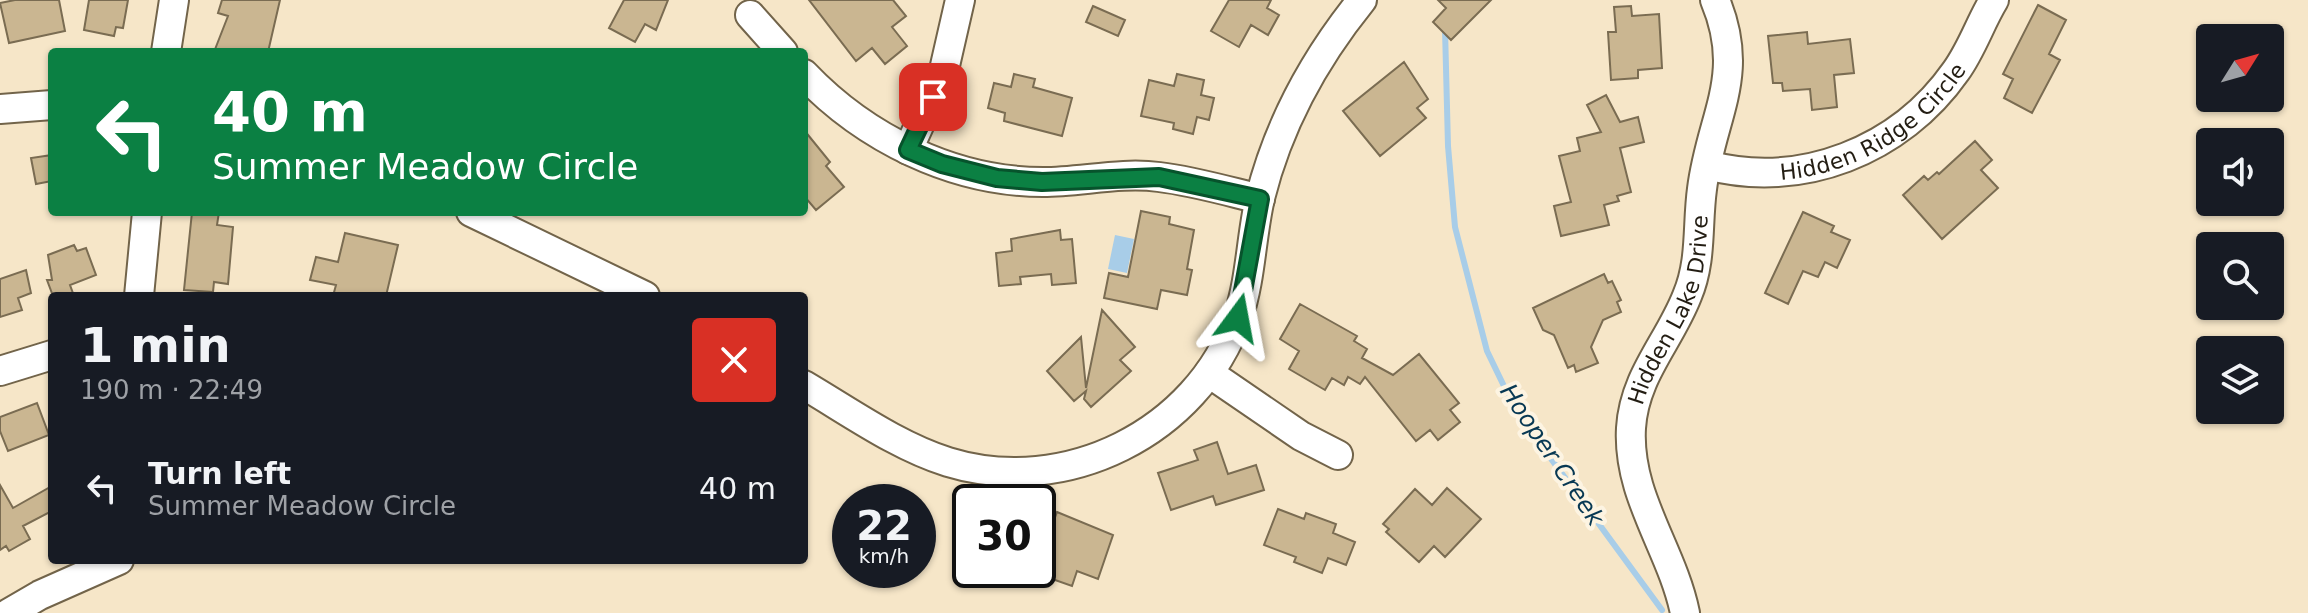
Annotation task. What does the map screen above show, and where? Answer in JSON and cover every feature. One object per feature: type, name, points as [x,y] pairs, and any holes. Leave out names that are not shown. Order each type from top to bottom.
[{"type":"street","points":[[167,48],[174,0]]},
{"type":"street","points":[[908,150],[944,70],[960,0]]},
{"type":"street","points":[[808,387],[926,455],[971,468],[1021,472],[1072,466],[1125,446],[1173,413],[1209,373],[1238,318],[1260,199],[1297,101],[1335,34],[1362,0]]},
{"type":"street","name":"Hidden Lake Drive","points":[[1685,613],[1671,565],[1636,483],[1631,428],[1642,379],[1682,308],[1698,258],[1707,165],[1729,74],[1727,40],[1715,0]]},
{"type":"street","name":"Hidden Ridge Circle","points":[[1707,165],[1737,173],[1788,171],[1836,162],[1876,145],[1915,117],[1944,87],[1965,57],[1994,0]]},
{"type":"street","points":[[750,15],[779,48]]},
{"type":"street","points":[[808,78],[853,117],[908,150],[942,164],[997,178],[1042,182],[1159,177],[1260,199]]},
{"type":"street","points":[[0,109],[48,105]]},
{"type":"street","points":[[139,292],[147,216]]},
{"type":"street","points":[[479,216],[637,292]]},
{"type":"street","points":[[0,371],[48,356]]},
{"type":"street","points":[[1209,373],[1301,436],[1338,455]]},
{"type":"street","points":[[9,613],[40,595],[110,564]]},
{"type":"water","points":[[1115,235],[1134,239],[1127,273],[1108,269]]},
{"type":"building","points":[[59,0],[65,31],[9,43],[0,3]]},
{"type":"building","points":[[89,0],[128,0],[123,28],[116,27],[114,36],[84,30]]},
{"type":"building","points":[[222,0],[280,0],[269,48],[216,48],[228,16],[218,13]]},
{"type":"building","points":[[624,0],[668,0],[656,30],[645,24],[635,42],[609,28]]},
{"type":"building","points":[[809,0],[893,0],[906,16],[892,27],[907,46],[885,64],[872,48],[856,61]]},
{"type":"building","points":[[1229,0],[1271,0],[1267,8],[1279,15],[1268,35],[1251,25],[1239,47],[1211,31]]},
{"type":"building","points":[[1438,0],[1491,0],[1451,40],[1433,22],[1446,8]]},
{"type":"building","points":[[2038,5],[2066,20],[2049,54],[2060,60],[2032,113],[2004,98],[2013,79],[2003,74]]},
{"type":"building","points":[[1093,6],[1125,20],[1118,36],[1086,22]]},
{"type":"building","points":[[1631,6],[1632,16],[1659,14],[1662,68],[1638,70],[1638,78],[1611,80],[1608,32],[1616,32],[1614,7]]},
{"type":"building","points":[[1807,32],[1808,44],[1850,39],[1854,73],[1834,75],[1837,107],[1812,110],[1810,89],[1783,91],[1782,83],[1773,83],[1768,36]]},
{"type":"building","points":[[1404,62],[1428,99],[1417,108],[1426,118],[1380,156],[1343,111]]},
{"type":"building","points":[[1014,74],[1035,79],[1033,87],[1072,98],[1062,136],[1004,121],[1005,113],[988,108],[994,83],[1011,87]]},
{"type":"building","points":[[1177,74],[1204,80],[1201,95],[1214,98],[1209,120],[1197,117],[1193,134],[1173,129],[1174,123],[1141,116],[1149,80],[1174,86]]},
{"type":"building","points":[[1606,95],[1620,122],[1638,117],[1644,142],[1620,148],[1631,192],[1617,196],[1619,201],[1604,205],[1609,225],[1561,236],[1554,206],[1571,202],[1559,156],[1580,151],[1577,138],[1601,132],[1587,105]]},
{"type":"building","points":[[808,135],[830,162],[826,166],[844,187],[816,210],[808,201]]},
{"type":"building","points":[[1975,141],[1992,160],[1981,170],[1998,188],[1942,239],[1903,195],[1924,176],[1928,180],[1937,172],[1939,174]]},
{"type":"building","points":[[48,156],[48,182],[36,184],[31,158]]},
{"type":"building","points":[[1141,211],[1170,217],[1169,224],[1194,230],[1187,269],[1192,270],[1187,295],[1161,290],[1157,309],[1104,298],[1109,273],[1128,277]]},
{"type":"building","points":[[1803,212],[1834,226],[1831,232],[1850,240],[1837,268],[1825,262],[1818,277],[1803,271],[1788,304],[1765,293]]},
{"type":"building","points":[[192,216],[218,216],[217,225],[233,227],[228,284],[214,282],[213,292],[184,290]]},
{"type":"building","points":[[1060,230],[1061,240],[1072,239],[1076,283],[1052,285],[1051,274],[1020,277],[1021,284],[999,286],[996,253],[1012,251],[1011,239]]},
{"type":"building","points":[[345,233],[398,245],[387,292],[334,292],[336,285],[310,280],[316,257],[338,262]]},
{"type":"building","points":[[74,245],[77,251],[86,248],[96,275],[70,285],[73,292],[52,292],[47,280],[52,280],[48,255]]},
{"type":"building","points":[[26,270],[31,293],[18,298],[22,310],[0,317],[0,279]]},
{"type":"building","points":[[1604,274],[1608,283],[1612,281],[1621,300],[1617,302],[1621,312],[1603,320],[1591,347],[1598,363],[1576,372],[1574,365],[1568,368],[1554,335],[1543,330],[1533,308]]},
{"type":"building","points":[[1300,304],[1357,336],[1354,341],[1367,349],[1362,358],[1393,375],[1419,354],[1459,403],[1450,410],[1460,422],[1438,440],[1430,430],[1416,441],[1365,377],[1360,384],[1348,377],[1344,385],[1332,378],[1325,390],[1289,369],[1299,351],[1280,339]]},
{"type":"building","points":[[1102,310],[1135,347],[1120,360],[1131,371],[1091,407],[1084,399],[1086,391],[1074,401],[1047,371],[1081,337],[1086,388]]},
{"type":"building","points":[[37,403],[48,435],[8,451],[0,431],[0,417]]},
{"type":"building","points":[[1217,442],[1228,474],[1256,465],[1264,490],[1216,505],[1213,496],[1171,510],[1158,473],[1198,460],[1194,450]]},
{"type":"building","points":[[0,485],[13,508],[48,488],[48,513],[23,526],[30,539],[9,551],[6,546],[0,550]]},
{"type":"building","points":[[1447,488],[1481,519],[1445,557],[1434,546],[1419,562],[1386,532],[1389,529],[1383,524],[1415,489],[1432,505]]},
{"type":"building","points":[[1278,509],[1304,519],[1306,513],[1336,524],[1333,533],[1355,542],[1346,565],[1328,558],[1322,573],[1294,562],[1296,557],[1264,545]]},
{"type":"building","points":[[1057,512],[1113,535],[1098,579],[1077,571],[1072,586],[1056,580]]},
{"type":"waterway","name":"Hooper Creek","points":[[1445,29],[1448,146],[1455,227],[1487,351],[1516,411],[1662,610]]},
{"type":"route","points":[[933,97],[908,150],[970,173],[1042,182],[1159,177],[1260,199],[1238,318]]}]
